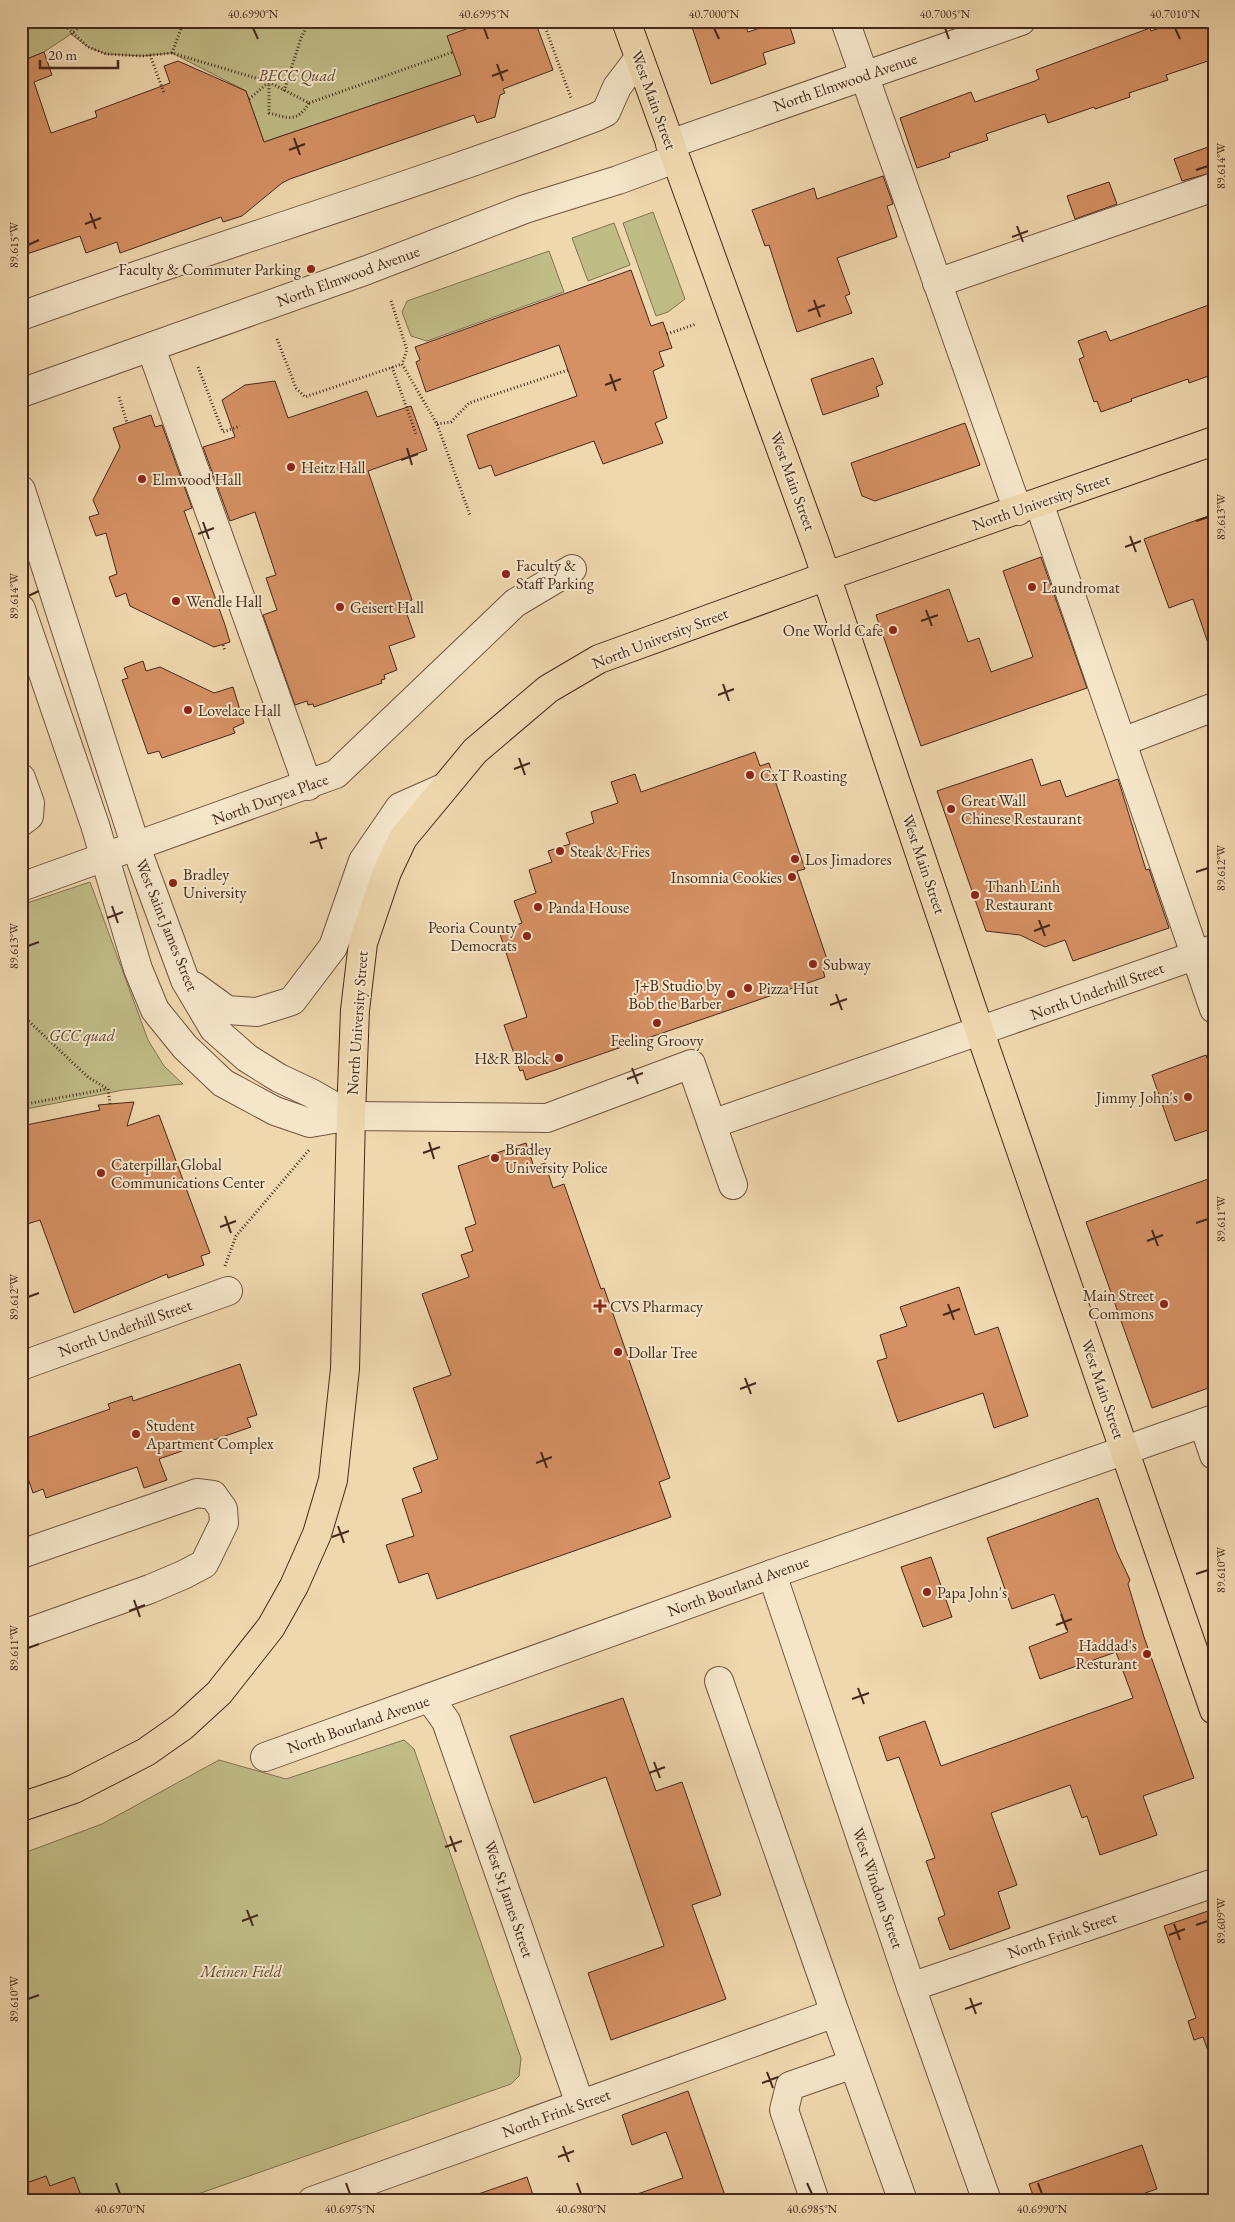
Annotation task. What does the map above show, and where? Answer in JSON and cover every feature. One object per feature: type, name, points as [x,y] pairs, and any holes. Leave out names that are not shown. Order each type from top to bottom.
[{"type":"main road","name":"West Main Street","points":[[626,21],[826,576],[980,1032],[1211,1696]]},
{"type":"main road","name":"North University Street","points":[[21,1808],[74,1789],[146,1752],[184,1726],[223,1689],[272,1626],[294,1586],[317,1534],[333,1480],[345,1369],[355,1010],[364,943],[387,872],[404,838],[475,751],[512,717],[548,689],[599,659],[826,576],[1214,441]]},
{"type":"street","points":[[845,21],[937,283],[1122,742],[1204,952],[1214,1009]]},
{"type":"street","name":"North Elmwood Avenue","points":[[21,393],[152,348],[366,270],[525,209],[618,180],[672,151],[863,76],[1021,21]]},
{"type":"street","points":[[21,316],[113,283],[509,150],[596,118],[606,112],[616,87],[639,58]]},
{"type":"street","points":[[937,283],[1214,187]]},
{"type":"street","points":[[152,348],[308,786]]},
{"type":"street","name":"West Saint James Street","points":[[21,490],[136,847],[185,980],[214,1029],[247,1058],[279,1078],[311,1093],[351,1116]]},
{"type":"street","name":"North Duryea Place","points":[[21,887],[308,786],[336,774],[516,603],[572,569]]},
{"type":"street","points":[[21,607],[40,614],[61,644],[86,687]]},
{"type":"street","points":[[21,607],[104,858],[138,969],[156,1010],[185,1047],[223,1083],[274,1111],[310,1123],[351,1116],[547,1118],[691,1064],[733,1185]]},
{"type":"street","points":[[1122,742],[1214,707]]},
{"type":"street","points":[[21,778],[30,804],[29,816],[21,822]]},
{"type":"street","points":[[185,980],[227,1010],[257,1012],[292,1001],[333,947],[363,861],[400,806],[443,788]]},
{"type":"street","name":"North Underhill Street","points":[[712,1124],[980,1032],[1204,952]]},
{"type":"street","name":"North Underhill Street","points":[[21,1366],[228,1291]]},
{"type":"street","points":[[1208,1421],[1214,1454]]},
{"type":"street","name":"North Bourland Avenue","points":[[265,1757],[772,1574],[1208,1421]]},
{"type":"street","points":[[21,1554],[197,1493],[213,1495],[223,1509],[224,1523],[204,1564],[183,1576],[21,1635]]},
{"type":"street","name":"West Windom Street","points":[[772,1574],[911,1987],[987,2201]]},
{"type":"street","points":[[719,1681],[902,2201]]},
{"type":"street","name":"West St James Street","points":[[430,1699],[446,1721],[580,2104]]},
{"type":"street","name":"North Frink Street","points":[[911,1987],[1214,1883]]},
{"type":"street","name":"North Frink Street","points":[[312,2201],[835,2013]]},
{"type":"street","points":[[816,2201],[784,2110],[790,2086],[853,2064]]},
{"type":"path","points":[[60,21],[71,34],[88,47],[106,54],[150,55],[172,53],[269,82],[309,103]]},
{"type":"path","points":[[66,21],[71,34]]},
{"type":"path","points":[[71,34],[86,21]]},
{"type":"path","points":[[172,53],[182,26],[187,21]]},
{"type":"path","points":[[284,91],[301,38],[310,21]]},
{"type":"path","points":[[543,21],[572,101]]},
{"type":"path","points":[[269,82],[269,112],[291,118],[303,113],[309,103],[453,52]]},
{"type":"path","points":[[150,55],[164,93]]},
{"type":"path","points":[[249,99],[269,82]]},
{"type":"path","points":[[390,301],[408,350],[402,364]]},
{"type":"path","points":[[667,334],[696,324]]},
{"type":"path","points":[[277,339],[296,388],[305,397],[402,364]]},
{"type":"path","points":[[402,364],[437,424],[470,515]]},
{"type":"path","points":[[198,367],[223,432],[240,426]]},
{"type":"path","points":[[392,367],[416,434]]},
{"type":"path","points":[[437,424],[450,422],[468,404],[568,370]]},
{"type":"path","points":[[118,397],[127,423]]},
{"type":"path","points":[[222,645],[225,651]]},
{"type":"path","points":[[21,1014],[89,1078],[108,1089]]},
{"type":"path","points":[[108,1089],[110,1104]]},
{"type":"path","points":[[21,1105],[108,1089]]},
{"type":"path","points":[[228,1291],[223,1271],[236,1236],[309,1150]]},
{"type":"path","points":[[21,1476],[27,1474]]},
{"type":"green space","name":"BECC Quad","points":[[21,21],[479,21],[480,24],[461,75],[264,142],[246,91],[172,53],[142,56],[106,54],[88,47],[71,34],[44,52],[21,61]]},
{"type":"green space","points":[[653,212],[685,299],[668,312],[656,316],[623,223]]},
{"type":"green space","points":[[614,223],[630,265],[588,281],[572,238]]},
{"type":"green space","points":[[549,251],[564,292],[427,341],[411,336],[402,312],[407,301]]},
{"type":"green space","name":"GCC quad","points":[[90,882],[148,1040],[164,1066],[183,1084],[123,1090],[21,1110],[21,905]]},
{"type":"green space","name":"Meinen Field","points":[[404,1740],[414,1749],[521,2058],[519,2076],[511,2084],[178,2201],[21,2201],[21,1854],[102,1824],[219,1760],[286,1779]]},
{"type":"building","points":[[488,21],[535,21],[553,70],[503,89],[505,93],[500,95],[495,117],[477,123],[474,115],[290,179],[282,183],[242,216],[223,222],[221,217],[120,253],[117,242],[86,253],[80,236],[21,256],[21,55],[25,55],[27,59],[44,52],[52,75],[34,82],[51,133],[97,117],[95,111],[170,83],[164,66],[178,61],[246,91],[264,142],[461,75],[447,36]]},
{"type":"building","points":[[690,21],[744,21],[748,32],[781,21],[788,21],[795,43],[763,53],[766,64],[711,84]]},
{"type":"building","points":[[1180,21],[1214,21],[1214,59],[1166,75],[1168,80],[1129,93],[1130,97],[1095,109],[1094,107],[1048,123],[1045,114],[986,134],[988,140],[949,153],[950,157],[917,168],[900,118],[971,92],[975,102],[1039,79],[1036,70],[1150,28],[1151,31]]},
{"type":"building","points":[[1214,145],[1214,172],[1182,181],[1174,159]]},
{"type":"building","points":[[883,176],[893,204],[887,206],[897,237],[837,258],[850,294],[845,296],[852,313],[797,332],[769,245],[765,246],[752,210],[814,188],[817,199]]},
{"type":"building","points":[[1109,182],[1117,204],[1075,219],[1067,196]]},
{"type":"building","points":[[631,270],[651,326],[663,322],[672,348],[659,352],[664,366],[653,371],[667,418],[655,423],[663,443],[603,464],[594,441],[495,476],[491,465],[479,469],[467,435],[577,396],[559,345],[426,392],[416,362],[420,360],[415,347]]},
{"type":"building","points":[[1214,303],[1214,374],[1189,383],[1188,379],[1131,399],[1132,401],[1101,412],[1097,401],[1094,402],[1079,359],[1084,357],[1078,341],[1106,331],[1110,341]]},
{"type":"building","points":[[873,358],[883,384],[876,387],[879,396],[823,415],[811,379]]},
{"type":"building","points":[[275,381],[288,418],[367,391],[377,417],[411,406],[427,450],[368,471],[412,600],[403,603],[415,637],[389,646],[397,670],[384,675],[385,679],[381,680],[382,683],[314,707],[313,704],[308,705],[307,701],[295,705],[263,615],[277,610],[266,578],[276,575],[255,512],[230,521],[203,447],[235,437],[222,400],[245,385]]},
{"type":"building","points":[[151,415],[155,427],[162,425],[192,508],[184,511],[230,642],[214,647],[130,606],[126,593],[116,597],[109,577],[117,574],[106,533],[96,536],[89,517],[99,514],[93,500],[120,447],[113,428]]},
{"type":"building","points":[[965,423],[980,465],[875,501],[862,496],[851,463]]},
{"type":"building","points":[[1214,514],[1214,649],[1210,649],[1193,599],[1169,608],[1144,539]]},
{"type":"building","points":[[1041,557],[1087,688],[921,746],[876,615],[949,589],[968,642],[979,638],[991,672],[1033,657],[1003,571]]},
{"type":"building","name":"Lovelace Hall","points":[[143,661],[146,671],[160,667],[214,693],[233,687],[244,723],[233,728],[235,733],[162,758],[159,751],[148,754],[122,680],[128,678],[124,668]]},
{"type":"building","points":[[755,752],[760,766],[769,763],[805,869],[797,871],[829,965],[822,967],[825,977],[526,1080],[523,1070],[520,1071],[504,1025],[527,1017],[499,931],[522,923],[514,901],[536,893],[529,870],[552,862],[548,851],[570,844],[566,833],[594,823],[591,812],[618,803],[611,782],[635,774],[641,792]]},
{"type":"building","points":[[1032,759],[1041,786],[1060,780],[1066,797],[1118,779],[1146,870],[1149,869],[1169,928],[1073,961],[1065,940],[1045,947],[1020,935],[986,931],[937,791]]},
{"type":"building","points":[[1206,1055],[1214,1078],[1214,1128],[1175,1141],[1152,1075]]},
{"type":"building","name":"Caterpillar Global Communications Center","points":[[134,1102],[127,1126],[159,1115],[210,1253],[201,1256],[204,1265],[168,1278],[167,1274],[74,1313],[40,1220],[21,1226],[21,1126],[100,1110],[98,1105]]},
{"type":"building","points":[[526,1143],[534,1167],[545,1163],[553,1188],[564,1184],[601,1289],[604,1288],[670,1478],[659,1482],[671,1517],[437,1599],[428,1573],[399,1583],[386,1545],[414,1536],[402,1499],[422,1492],[413,1468],[438,1459],[413,1388],[451,1375],[422,1294],[469,1277],[461,1255],[473,1251],[465,1228],[476,1224],[458,1166]]},
{"type":"building","name":"Main Street Commons","points":[[1214,1177],[1214,1386],[1152,1408],[1086,1222]]},
{"type":"building","points":[[959,1287],[975,1335],[998,1327],[1028,1416],[994,1428],[983,1393],[898,1422],[877,1361],[887,1358],[880,1335],[907,1326],[900,1307]]},
{"type":"building","name":"Student Apartment Complex","points":[[240,1364],[257,1415],[247,1418],[251,1427],[159,1459],[167,1480],[144,1488],[137,1467],[46,1498],[43,1489],[33,1493],[21,1458],[21,1440],[110,1409],[108,1404],[132,1396],[133,1401]]},
{"type":"building","points":[[1098,1498],[1116,1550],[1130,1580],[1128,1584],[1144,1637],[1194,1778],[1143,1796],[1157,1835],[1100,1855],[1087,1816],[1082,1818],[1070,1785],[991,1813],[1017,1885],[998,1892],[1010,1928],[950,1950],[938,1918],[945,1915],[926,1861],[935,1858],[899,1757],[887,1761],[879,1737],[925,1721],[941,1766],[1133,1698],[1116,1652],[1040,1679],[1029,1647],[1068,1632],[1054,1594],[1012,1609],[987,1538]]},
{"type":"building","name":"Papa John's","points":[[931,1557],[952,1617],[923,1627],[901,1567]]},
{"type":"building","points":[[623,1698],[656,1791],[682,1782],[721,1895],[692,1905],[726,1999],[611,2040],[588,1973],[664,1946],[606,1777],[534,1803],[510,1736]]},
{"type":"building","points":[[1214,1909],[1214,2058],[1211,2059],[1203,2037],[1194,2040],[1188,2021],[1196,2018],[1164,1926]]},
{"type":"building","points":[[688,2091],[727,2201],[627,2201],[626,2198],[683,2178],[666,2132],[632,2145],[622,2115]]},
{"type":"building","points":[[1142,2145],[1157,2189],[1145,2193],[1148,2201],[1035,2201],[1029,2184]]},
{"type":"building","points":[[46,2176],[50,2186],[74,2177],[83,2201],[21,2201],[21,2185]]},
{"type":"building","points":[[527,2177],[535,2201],[468,2201],[467,2198]]},
{"type":"place","name":"Faculty & Commuter Parking","points":[[311,269]]},
{"type":"place","name":"Heitz Hall","points":[[291,467]]},
{"type":"place","name":"Elmwood Hall","points":[[142,479]]},
{"type":"place","name":"Faculty & Staff Parking","points":[[506,574]]},
{"type":"place","name":"Laundromat","points":[[1032,587]]},
{"type":"place","name":"Wendle Hall","points":[[176,601]]},
{"type":"place","name":"Geisert Hall","points":[[340,607]]},
{"type":"place","name":"One World Cafe","points":[[893,630]]},
{"type":"place","name":"Lovelace Hall","points":[[188,710]]},
{"type":"place","name":"CxT Roasting","points":[[750,775]]},
{"type":"place","name":"Great Wall Chinese Restaurant","points":[[951,809]]},
{"type":"place","name":"Steak & Fries","points":[[560,851]]},
{"type":"place","name":"Los Jimadores","points":[[795,859]]},
{"type":"place","name":"Insomnia Cookies","points":[[792,877]]},
{"type":"place","name":"Bradley University","points":[[173,883]]},
{"type":"place","name":"Thanh Linh Restaurant","points":[[975,895]]},
{"type":"place","name":"Panda House","points":[[538,907]]},
{"type":"place","name":"Peoria County Democrats","points":[[527,936]]},
{"type":"place","name":"Subway","points":[[813,964]]},
{"type":"place","name":"Pizza Hut","points":[[748,988]]},
{"type":"place","name":"J+B Studio by Bob the Barber","points":[[731,994]]},
{"type":"place","name":"Feeling Groovy","points":[[657,1023]]},
{"type":"place","name":"H&R Block","points":[[559,1058]]},
{"type":"place","name":"Jimmy John's","points":[[1188,1097]]},
{"type":"place","name":"Bradley University Police","points":[[495,1158]]},
{"type":"place","name":"Caterpillar Global Communications Center","points":[[101,1173]]},
{"type":"place","name":"Main Street Commons","points":[[1164,1304]]},
{"type":"place","name":"CVS Pharmacy","points":[[600,1306]]},
{"type":"place","name":"Dollar Tree","points":[[618,1352]]},
{"type":"place","name":"Student Apartment Complex","points":[[136,1434]]},
{"type":"place","name":"Papa John's","points":[[927,1592]]},
{"type":"place","name":"Haddad's Resturant","points":[[1147,1654]]}]
